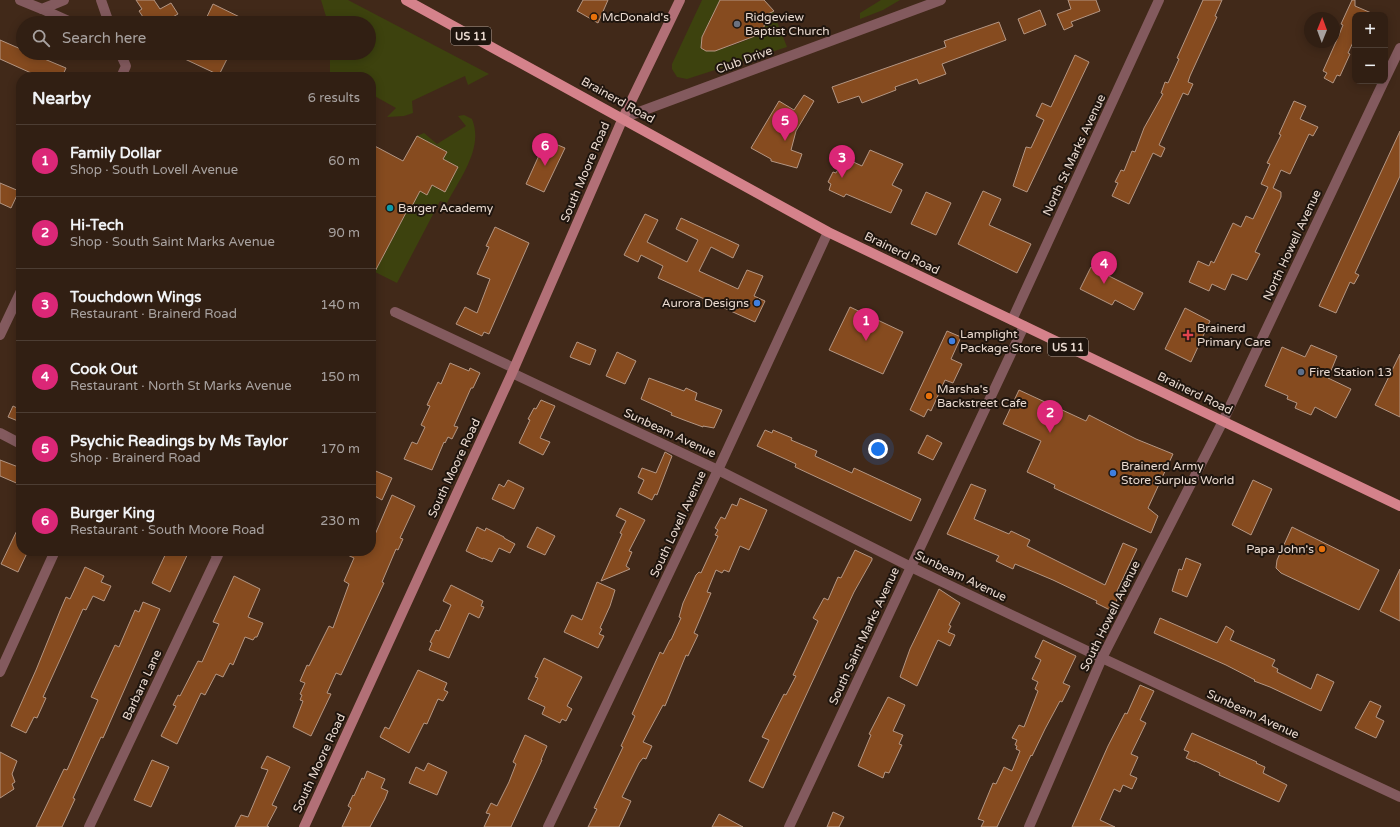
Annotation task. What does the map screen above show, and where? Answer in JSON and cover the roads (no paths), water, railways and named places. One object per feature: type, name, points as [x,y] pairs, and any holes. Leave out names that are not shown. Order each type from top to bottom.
[{"type":"main road","name":"Brainerd Road","points":[[406,0],[828,232],[1400,506]]},
{"type":"main road","name":"South Moore Road","points":[[304,827],[513,371],[623,118],[680,0]]},
{"type":"street","points":[[20,0],[58,16]]},
{"type":"street","points":[[42,9],[64,0]]},
{"type":"street","points":[[101,0],[107,16]]},
{"type":"street","name":"Club Drive","points":[[623,118],[806,50],[919,4],[941,0]]},
{"type":"street","name":"North St Marks Avenue","points":[[1012,320],[1159,0]]},
{"type":"street","name":"North Howell Avenue","points":[[1388,74],[1400,48]]},
{"type":"street","points":[[123,60],[126,66],[123,72]]},
{"type":"street","name":"North Howell Avenue","points":[[1223,421],[1383,84]]},
{"type":"street","name":"South Lovell Avenue","points":[[548,827],[718,470],[828,232]]},
{"type":"street","points":[[0,335],[16,301]]},
{"type":"street","name":"Sunbeam Avenue","points":[[395,312],[718,470],[911,567],[1400,797]]},
{"type":"street","name":"South Saint Marks Avenue","points":[[789,827],[1024,326]]},
{"type":"street","name":"South Howell Avenue","points":[[1029,827],[1102,658],[1223,421]]},
{"type":"street","points":[[0,432],[16,441]]},
{"type":"street","points":[[0,672],[53,556]]},
{"type":"street","name":"Barbara Lane","points":[[89,827],[214,556]]},
{"type":"place","name":"McDonald's","points":[[594,17]]},
{"type":"place","name":"Ridgeview Baptist Church","points":[[737,24]]},
{"type":"place","name":"Psychic Readings by Ms Taylor","points":[[785,141]]},
{"type":"place","name":"Burger King","points":[[545,166]]},
{"type":"place","name":"Touchdown Wings","points":[[842,178]]},
{"type":"place","name":"Barger Academy","points":[[390,208]]},
{"type":"place","name":"Cook Out","points":[[1104,284]]},
{"type":"place","name":"Aurora Designs","points":[[757,303]]},
{"type":"place","name":"Brainerd Primary Care","points":[[1188,335]]},
{"type":"place","name":"Family Dollar","points":[[866,341]]},
{"type":"place","name":"Lamplight Package Store","points":[[952,341]]},
{"type":"place","name":"Fire Station 13","points":[[1301,372]]},
{"type":"place","name":"Marsha's Backstreet Cafe","points":[[929,396]]},
{"type":"place","name":"Hi-Tech","points":[[1050,433]]},
{"type":"place","name":"Brainerd Army Store Surplus World","points":[[1113,473]]},
{"type":"place","name":"Papa John's","points":[[1322,549]]}]
